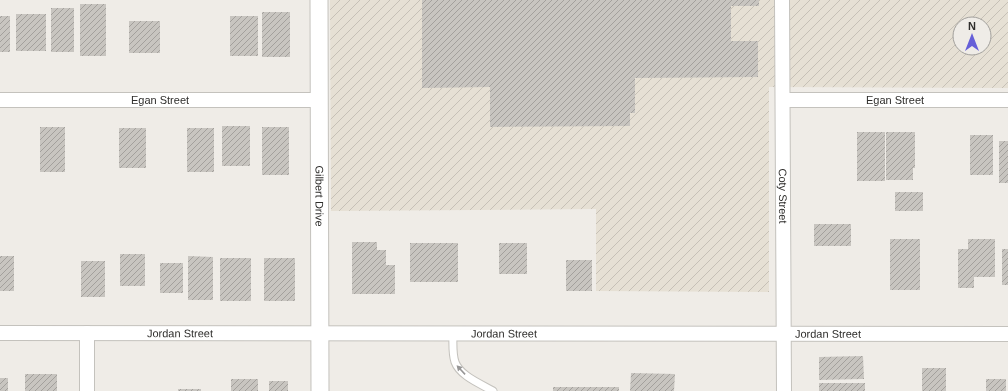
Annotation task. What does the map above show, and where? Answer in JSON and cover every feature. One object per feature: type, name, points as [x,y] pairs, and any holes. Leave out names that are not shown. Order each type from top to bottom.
[{"type":"street","name":"Gilbert Drive","points":[[319,0],[320,391]]},
{"type":"street","name":"Coty Street","points":[[782,0],[784,391]]},
{"type":"street","name":"Egan Street","points":[[0,100],[319,100]]},
{"type":"street","name":"Egan Street","points":[[783,100],[1008,100]]},
{"type":"street","name":"Jordan Street","points":[[0,333],[1008,334]]},
{"type":"street","points":[[87,333],[87,391]]},
{"type":"lane","points":[[453,333],[453,350],[456,363],[460,371],[493,391]]},
{"type":"shaded area","points":[[330,0],[1008,0],[1008,88],[769,87],[769,292],[596,291],[596,209],[331,211]]},
{"type":"building","points":[[422,0],[759,0],[759,6],[731,6],[731,41],[758,41],[758,77],[635,78],[635,113],[630,113],[630,126],[490,127],[490,87],[422,88]]},
{"type":"building","points":[[80,4],[106,4],[106,56],[80,56]]},
{"type":"building","points":[[51,8],[74,8],[74,52],[51,52]]},
{"type":"building","points":[[262,12],[290,12],[290,57],[262,57]]},
{"type":"building","points":[[16,14],[46,14],[46,51],[16,51]]},
{"type":"building","points":[[0,16],[10,16],[10,52],[0,52]]},
{"type":"building","points":[[230,16],[258,16],[258,56],[230,56]]},
{"type":"building","points":[[129,21],[160,21],[160,53],[129,53]]},
{"type":"building","points":[[222,126],[250,126],[250,166],[222,166]]},
{"type":"building","points":[[40,127],[65,127],[65,172],[40,172]]},
{"type":"building","points":[[262,127],[289,127],[289,175],[262,175]]},
{"type":"building","points":[[119,128],[146,128],[146,168],[119,168]]},
{"type":"building","points":[[187,128],[214,128],[214,172],[187,172]]},
{"type":"building","points":[[857,132],[885,132],[885,181],[857,181]]},
{"type":"building","points":[[886,132],[915,132],[915,168],[913,168],[913,180],[886,180]]},
{"type":"building","points":[[970,135],[993,135],[993,175],[970,175]]},
{"type":"building","points":[[999,141],[1008,141],[1008,183],[999,183]]},
{"type":"building","points":[[895,192],[923,192],[923,211],[895,211]]},
{"type":"building","points":[[814,224],[851,224],[851,246],[814,246]]},
{"type":"building","points":[[890,239],[920,239],[920,290],[890,290]]},
{"type":"building","points":[[968,239],[995,239],[995,277],[974,277],[974,288],[958,288],[958,249],[968,249]]},
{"type":"building","points":[[352,242],[377,242],[377,250],[386,250],[386,265],[395,265],[395,294],[352,294]]},
{"type":"building","points":[[410,243],[458,243],[458,282],[410,282]]},
{"type":"building","points":[[499,243],[527,243],[527,274],[499,274]]},
{"type":"building","points":[[1002,249],[1008,249],[1008,285],[1002,285]]},
{"type":"building","points":[[120,254],[145,254],[145,286],[120,286]]},
{"type":"building","points":[[0,256],[14,256],[14,291],[0,291]]},
{"type":"building","points":[[188,256],[213,257],[213,300],[188,300]]},
{"type":"building","points":[[220,258],[251,258],[251,301],[220,301]]},
{"type":"building","points":[[264,258],[295,258],[295,301],[264,301]]},
{"type":"building","points":[[566,260],[592,260],[592,291],[566,291]]},
{"type":"building","points":[[81,261],[105,261],[105,297],[81,297]]},
{"type":"building","points":[[160,263],[183,263],[183,293],[160,293]]},
{"type":"building","points":[[863,356],[864,379],[819,380],[819,357]]},
{"type":"building","points":[[922,368],[946,368],[946,391],[922,391]]},
{"type":"building","points":[[631,373],[675,374],[674,391],[630,391]]},
{"type":"building","points":[[25,374],[57,374],[57,391],[25,391]]},
{"type":"building","points":[[0,378],[8,378],[8,391],[0,391]]},
{"type":"building","points":[[231,379],[258,379],[258,391],[231,391]]},
{"type":"building","points":[[986,379],[1006,379],[1006,391],[986,391]]},
{"type":"building","points":[[269,381],[288,381],[288,391],[269,391]]},
{"type":"building","points":[[819,383],[865,383],[865,391],[819,391]]},
{"type":"building","points":[[553,387],[619,387],[619,391],[553,391]]},
{"type":"building","points":[[178,389],[201,389],[201,391],[178,391]]}]
